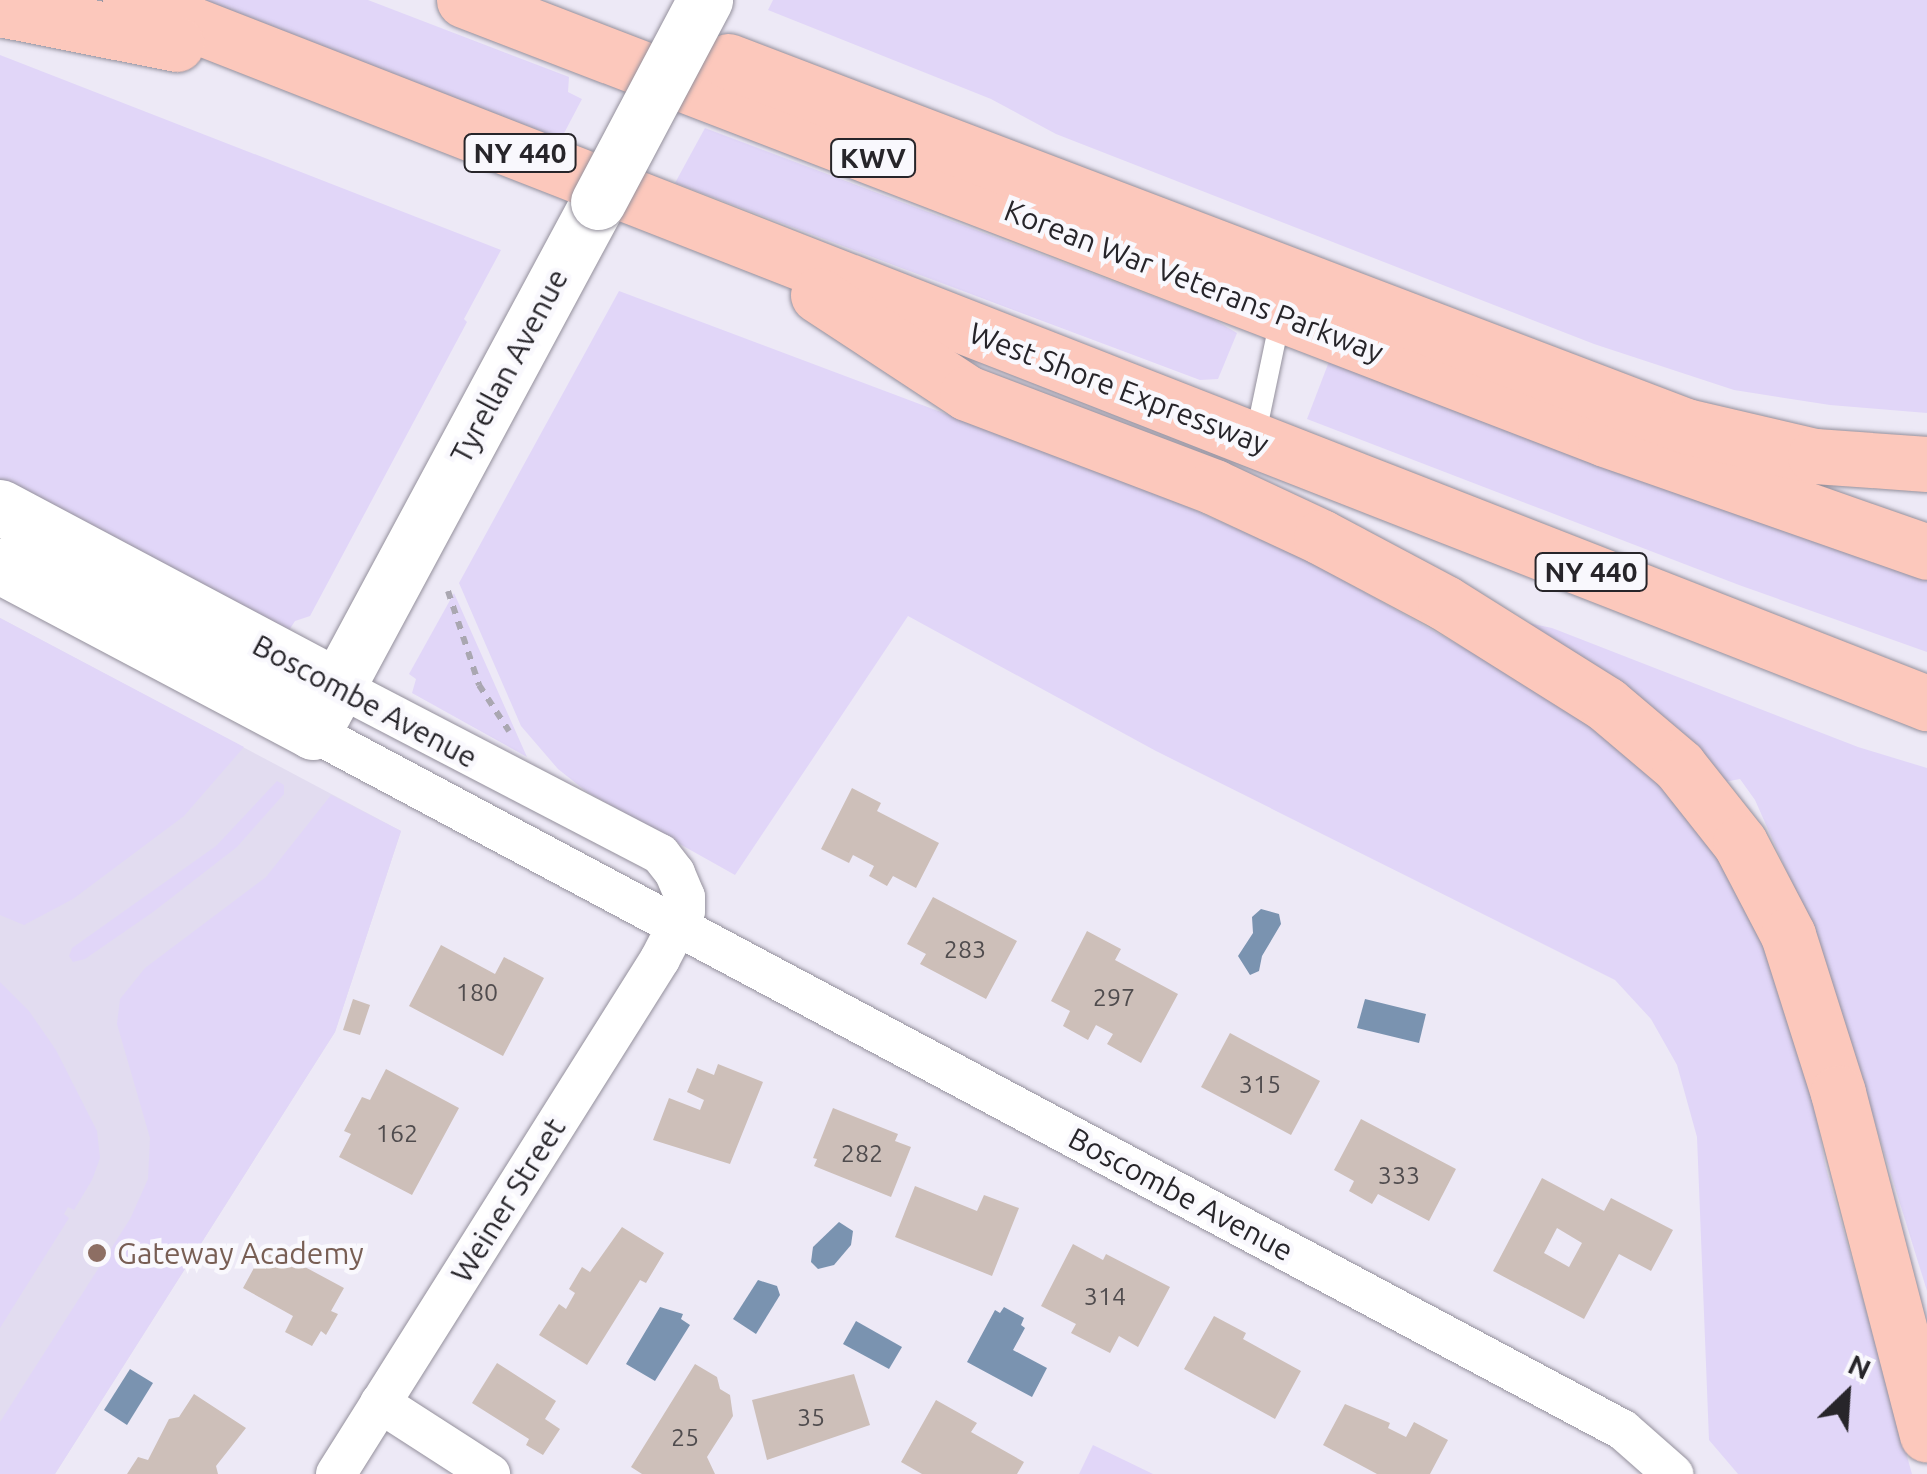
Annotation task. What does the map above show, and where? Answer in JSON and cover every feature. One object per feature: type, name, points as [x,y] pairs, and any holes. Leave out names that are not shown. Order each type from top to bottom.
[{"type":"highway","points":[[51,0],[312,71]]},
{"type":"highway","name":"NY 440","points":[[130,0],[312,71]]},
{"type":"highway","name":"Korean War Veterans Parkway","points":[[464,0],[1726,484],[1927,552]]},
{"type":"highway","points":[[566,0],[1672,421],[1815,456],[1927,464]]},
{"type":"highway","points":[[0,10],[312,71]]},
{"type":"highway","name":"West Shore Expressway","points":[[312,71],[1927,704]]},
{"type":"highway","points":[[728,236],[967,392],[1242,500],[1446,603],[1606,704],[1678,766],[1740,843],[1788,935],[1838,1092],[1927,1435]]},
{"type":"street","name":"Tyrellan Avenue","points":[[325,709],[705,0]]},
{"type":"street","name":"Boscombe Avenue","points":[[0,507],[680,926],[1623,1430],[1673,1474]]},
{"type":"street","name":"Boscombe Avenue","points":[[0,566],[660,854],[685,896],[680,926]]},
{"type":"street","name":"Weiner Street","points":[[336,1474],[680,926]]},
{"type":"street","points":[[380,1403],[490,1474]]},
{"type":"lane","points":[[1254,440],[1282,315]]},
{"type":"path","points":[[448,591],[479,685],[516,744]]},
{"type":"shaded area","points":[[200,0],[368,0],[569,77],[568,92],[582,99],[561,139]]},
{"type":"shaded area","points":[[773,0],[1927,0],[1927,413],[1830,405],[1734,390],[1594,344],[1056,134],[991,99],[768,10]]},
{"type":"shaded area","points":[[0,55],[501,250],[464,319],[467,322],[310,616],[295,621],[286,635],[0,484]]},
{"type":"shaded area","points":[[705,128],[1213,319],[1237,333],[1218,379],[1200,380],[675,183]]},
{"type":"shaded area","points":[[619,291],[1154,492],[1307,560],[1555,699],[1625,750],[1684,808],[1753,913],[1805,1058],[1826,1168],[1912,1474],[1738,1474],[1709,1440],[1697,1137],[1677,1065],[1651,1019],[1615,980],[1156,751],[908,616],[735,875],[587,792],[558,769],[521,726],[459,583]]},
{"type":"shaded area","points":[[1330,359],[1927,572],[1927,652],[1739,585],[1307,419]]},
{"type":"shaded area","points":[[454,593],[527,757],[412,693],[416,679],[409,674]]},
{"type":"shaded area","name":"Gateway Academy","points":[[0,618],[401,831],[335,1032],[55,1474],[0,1474]]},
{"type":"shaded area","points":[[0,618],[244,747],[184,816],[73,899],[24,925],[0,915]]},
{"type":"shaded area","points":[[1519,621],[1552,628],[1858,747],[1927,768],[1927,1291],[1822,951],[1755,800],[1740,779],[1719,783]]},
{"type":"shaded area","points":[[277,781],[284,785],[284,794],[237,847],[153,912],[85,959],[73,962],[69,956],[72,948],[216,846]]},
{"type":"shaded area","points":[[331,795],[401,831],[335,1032],[55,1474],[0,1474],[0,1422],[130,1219],[148,1179],[150,1138],[117,1024],[120,999],[145,968],[266,877]]},
{"type":"shaded area","points":[[0,982],[29,1011],[56,1050],[97,1131],[100,1158],[92,1180],[74,1210],[68,1207],[64,1214],[69,1218],[0,1328]]},
{"type":"shaded area","points":[[1093,1445],[1153,1474],[1079,1474]]},
{"type":"water","points":[[1261,909],[1279,914],[1281,924],[1262,956],[1259,971],[1250,975],[1238,956],[1253,933],[1252,917]]},
{"type":"water","points":[[1365,999],[1426,1014],[1419,1043],[1357,1028]]},
{"type":"water","points":[[839,1222],[853,1231],[851,1245],[834,1265],[818,1269],[811,1262],[813,1247]]},
{"type":"water","points":[[758,1280],[777,1286],[780,1295],[756,1334],[733,1319]]},
{"type":"water","points":[[660,1307],[683,1314],[681,1319],[690,1325],[655,1381],[626,1364]]},
{"type":"water","points":[[1004,1307],[1024,1318],[1021,1325],[1025,1328],[1013,1350],[1047,1368],[1032,1397],[967,1362],[995,1310],[1000,1313]]},
{"type":"water","points":[[856,1321],[902,1347],[889,1369],[843,1344]]},
{"type":"water","points":[[130,1369],[153,1383],[127,1425],[104,1410]]},
{"type":"building","points":[[852,788],[881,803],[877,811],[939,843],[916,888],[893,876],[887,886],[869,876],[874,866],[853,855],[849,863],[821,849]]},
{"type":"building","points":[[933,897],[1017,941],[986,999],[920,964],[926,954],[907,944]]},
{"type":"building","points":[[1087,931],[1121,949],[1115,960],[1178,994],[1141,1063],[1107,1044],[1113,1034],[1096,1025],[1088,1040],[1063,1026],[1070,1011],[1051,1001]]},
{"type":"building","points":[[441,945],[495,974],[504,957],[544,978],[503,1056],[409,1006]]},
{"type":"building","points":[[353,999],[370,1005],[360,1035],[343,1030]]},
{"type":"building","points":[[1230,1033],[1320,1081],[1291,1135],[1201,1087]]},
{"type":"building","points":[[718,1064],[763,1082],[730,1164],[653,1140],[669,1098],[700,1110],[704,1100],[687,1092],[697,1068],[714,1075]]},
{"type":"building","points":[[386,1069],[459,1108],[412,1195],[339,1157],[351,1134],[344,1131],[362,1097],[370,1100]]},
{"type":"building","points":[[833,1108],[898,1134],[895,1141],[911,1147],[891,1197],[814,1166],[817,1159],[813,1158]]},
{"type":"building","points":[[1361,1119],[1456,1169],[1429,1221],[1378,1194],[1372,1204],[1349,1191],[1354,1181],[1334,1170]]},
{"type":"building","points":[[1542,1178],[1604,1211],[1611,1198],[1673,1230],[1651,1271],[1619,1254],[1584,1319],[1493,1271]],"holes":[[[1557,1228],[1582,1243],[1569,1267],[1544,1253]]]},
{"type":"building","points":[[915,1186],[977,1211],[984,1195],[1019,1208],[992,1276],[895,1237]]},
{"type":"building","points":[[622,1227],[664,1253],[646,1283],[640,1280],[587,1365],[539,1335],[559,1304],[566,1309],[575,1293],[569,1289],[582,1267],[590,1272]]},
{"type":"building","points":[[1073,1244],[1103,1260],[1106,1254],[1170,1287],[1138,1347],[1119,1336],[1110,1353],[1071,1333],[1076,1324],[1041,1306]]},
{"type":"building","points":[[266,1246],[344,1288],[331,1311],[338,1314],[326,1335],[321,1331],[312,1346],[285,1332],[293,1316],[243,1288]]},
{"type":"building","points":[[1214,1316],[1246,1333],[1243,1339],[1301,1371],[1275,1419],[1184,1369]]},
{"type":"building","points":[[497,1363],[556,1401],[545,1419],[560,1429],[543,1455],[526,1445],[529,1439],[472,1403]]},
{"type":"building","points":[[695,1364],[717,1377],[720,1389],[730,1395],[733,1416],[707,1457],[715,1474],[642,1474],[631,1467]]},
{"type":"building","points":[[854,1374],[870,1425],[767,1460],[752,1400]]},
{"type":"building","points":[[194,1394],[246,1428],[216,1466],[218,1474],[127,1474],[138,1457],[148,1460],[169,1419],[179,1417]]},
{"type":"building","points":[[936,1400],[977,1423],[971,1432],[1024,1462],[1017,1474],[922,1474],[901,1462]]},
{"type":"building","points":[[1345,1404],[1390,1423],[1388,1428],[1406,1437],[1414,1422],[1448,1440],[1430,1474],[1377,1474],[1323,1445]]},
{"type":"place","name":"Gateway Academy","points":[[97,1253]]}]
